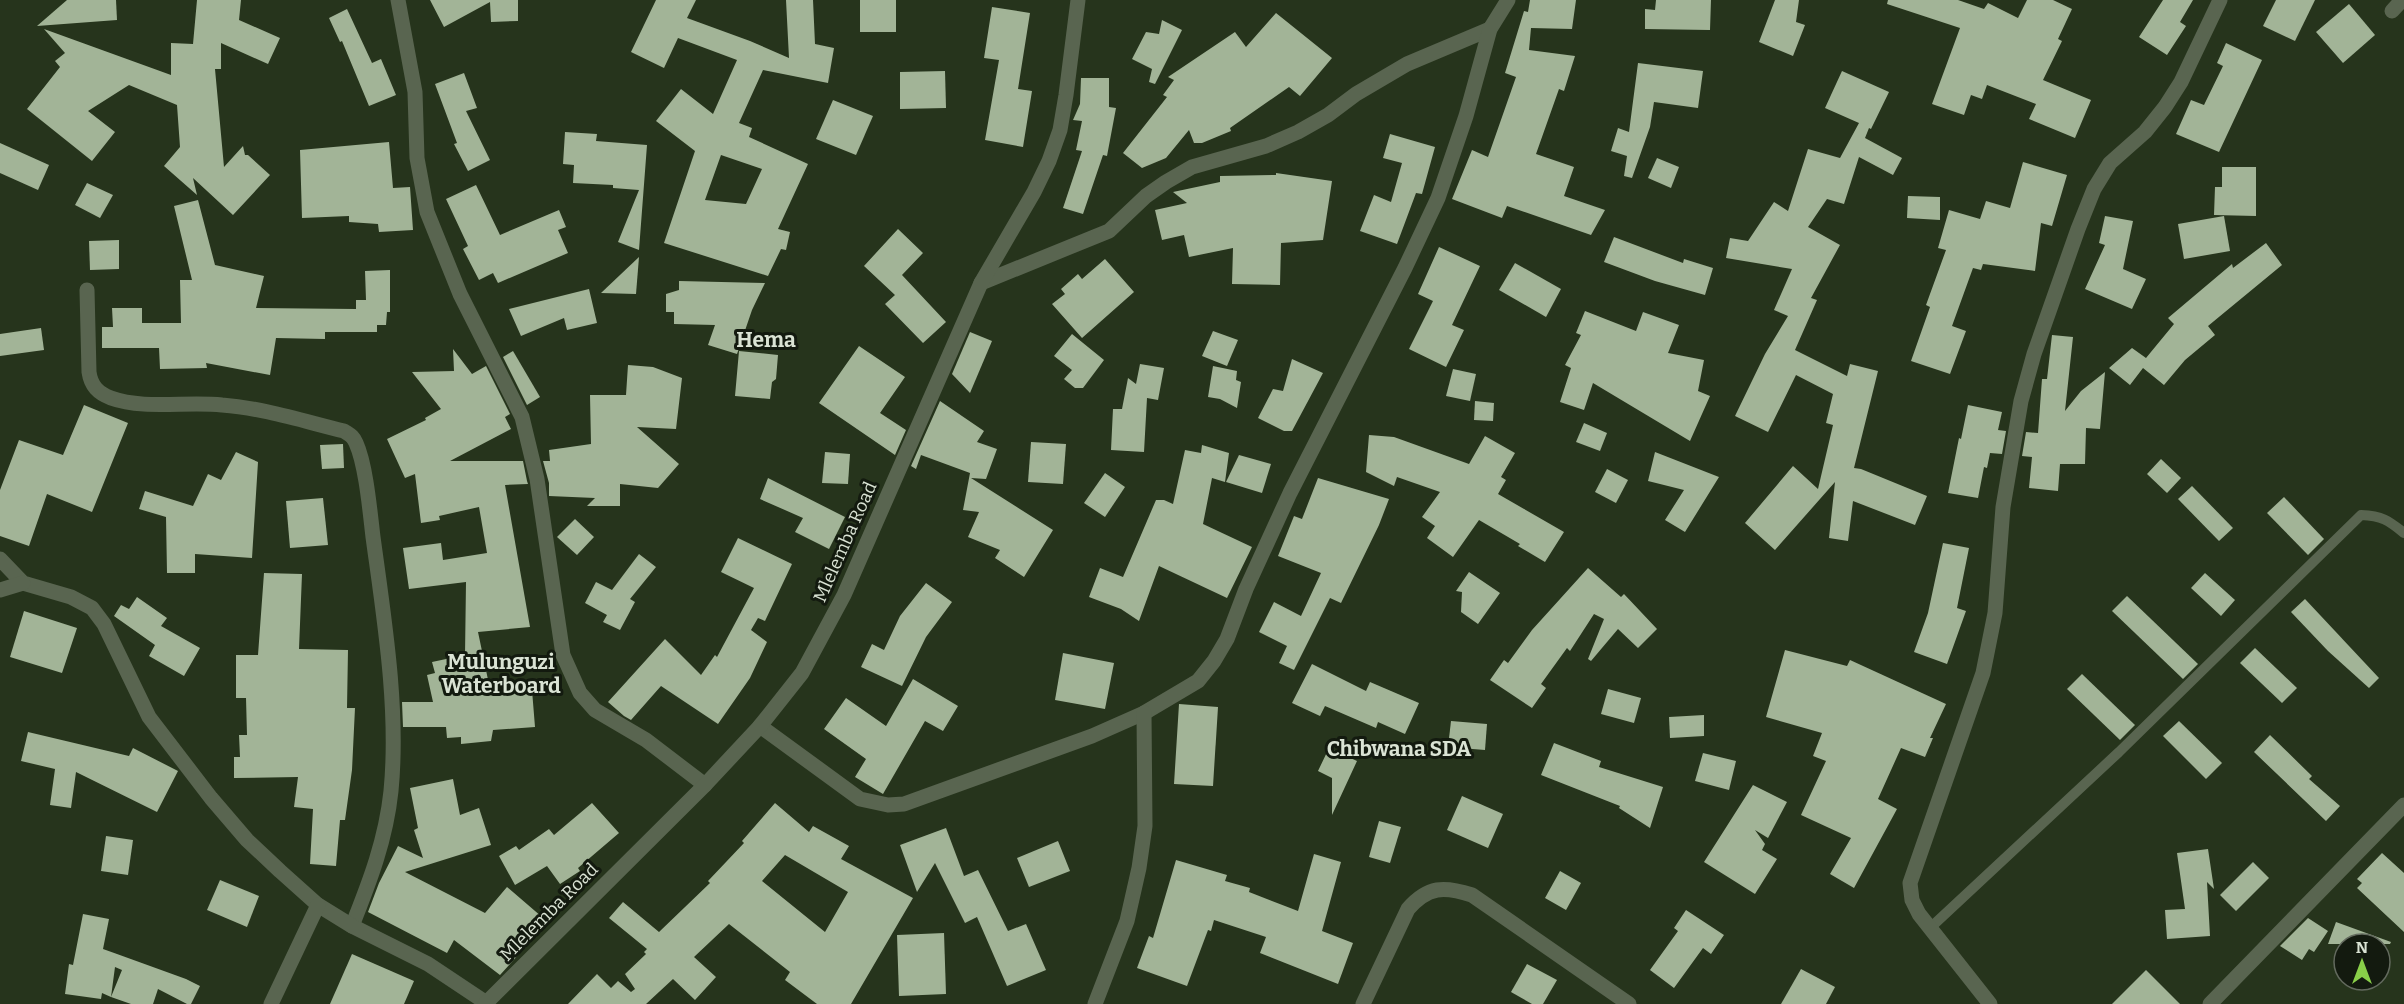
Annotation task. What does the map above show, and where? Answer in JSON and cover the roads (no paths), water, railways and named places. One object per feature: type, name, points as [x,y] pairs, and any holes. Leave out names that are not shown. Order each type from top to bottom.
[{"type":"street","points":[[398,0],[414,82],[417,158],[427,212],[460,294],[522,417],[537,479],[563,655],[568,671],[580,693],[595,710],[646,740],[705,785]]},
{"type":"street","name":"Mlelemba Road","points":[[486,1004],[705,785],[760,726],[802,673],[826,630],[981,283],[1034,192],[1049,161],[1060,130],[1078,0]]},
{"type":"street","points":[[760,726],[860,799],[888,805],[904,804],[1092,736],[1144,713],[1198,681],[1215,660],[1227,639],[1246,589],[1290,493],[1405,268],[1438,198],[1466,116],[1490,29],[1508,0]]},
{"type":"street","points":[[1990,1004],[1918,914],[1912,900],[1910,883],[1983,673],[1990,643],[2002,507],[2021,401],[2034,354],[2094,189],[2110,163],[2145,132],[2165,107],[2181,82],[2220,0]]},
{"type":"street","points":[[981,283],[1099,236],[1109,231],[1146,196],[1192,167],[1266,146],[1298,132],[1407,64],[1490,29]]},
{"type":"street","points":[[87,290],[89,372],[91,384],[98,392],[113,399],[151,404],[221,405],[275,413],[344,431],[352,436],[357,446],[369,501],[383,619],[391,711],[392,754],[391,789],[385,834],[374,873],[352,926]]},
{"type":"street","points":[[0,559],[23,583],[71,597],[92,608],[104,624],[148,717],[247,840],[318,905],[352,926],[428,964],[486,1004]]},
{"type":"street","points":[[0,590],[23,583]]},
{"type":"street","points":[[1095,1004],[1126,921],[1139,868],[1145,826],[1144,713]]},
{"type":"street","points":[[2210,1004],[2404,806]]},
{"type":"street","points":[[1363,1004],[1407,909],[1416,899],[1439,889],[1454,889],[1472,895],[1629,1004]]},
{"type":"street","points":[[271,1004],[318,905]]},
{"type":"lane","points":[[1929,928],[2119,752],[2361,515],[2377,515],[2388,520],[2404,533]]},
{"type":"district","name":"Hema","points":[[766,340]]},
{"type":"district","name":"Mulunguzi Waterboard","points":[[501,674]]},
{"type":"district","name":"Chibwana SDA","points":[[1399,749]]}]
